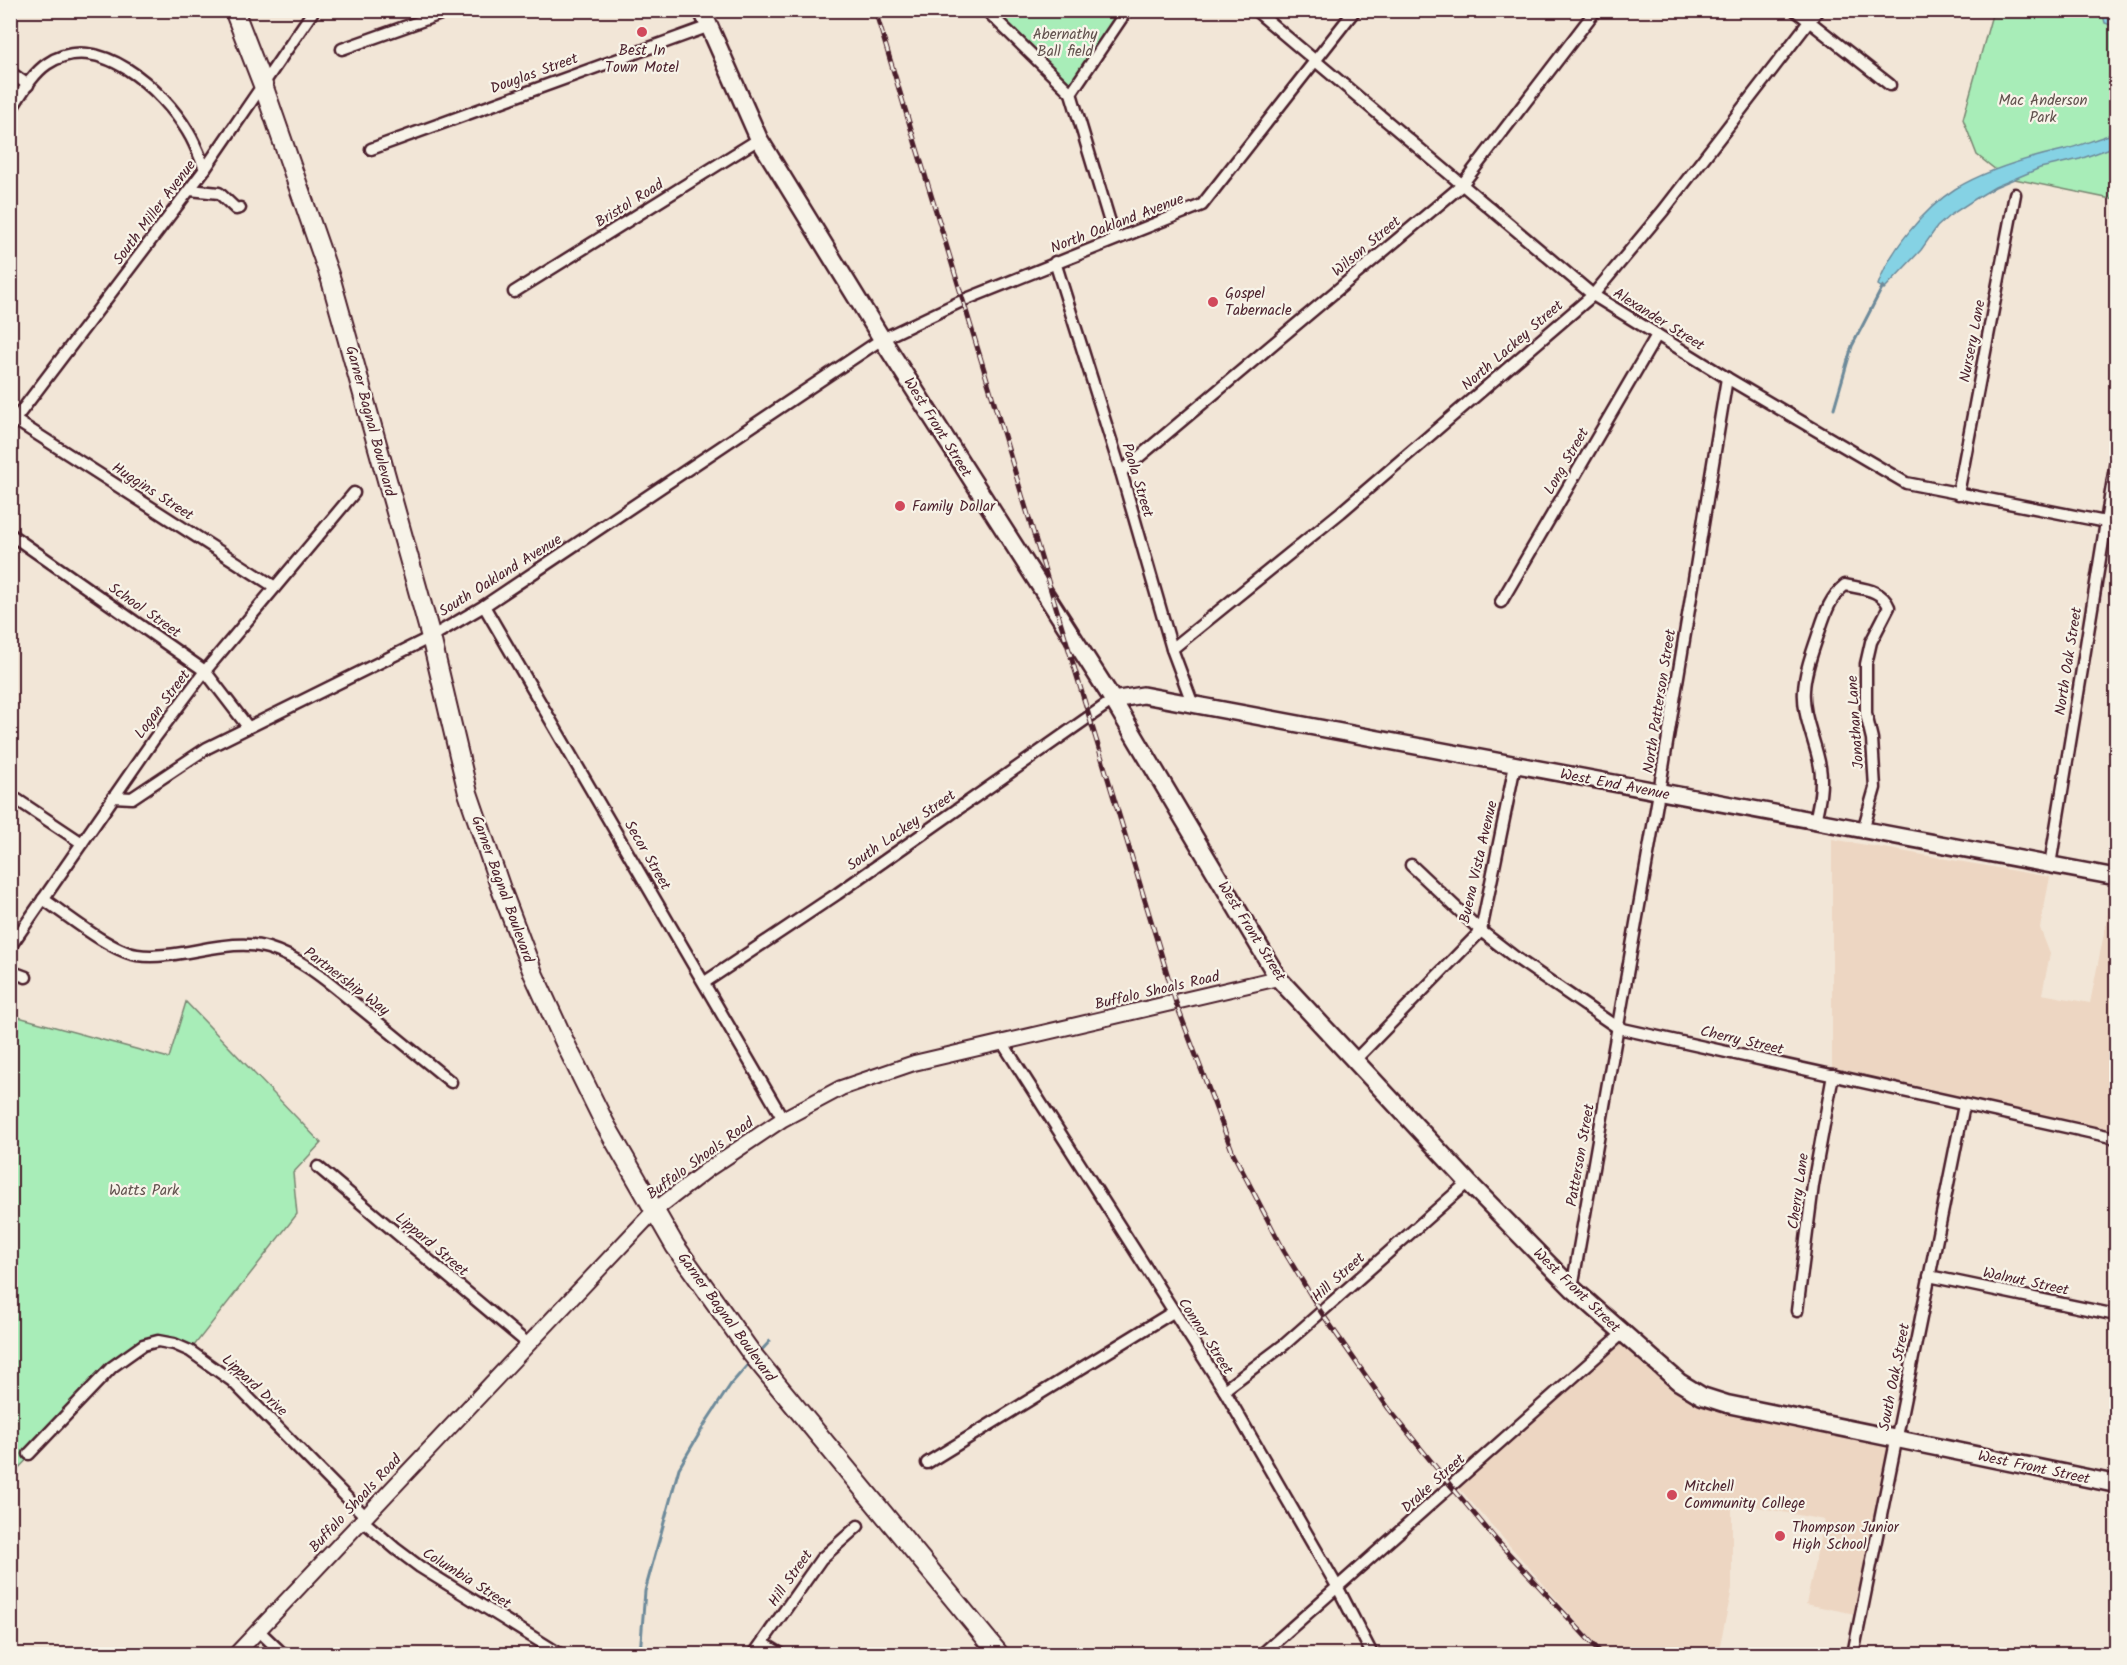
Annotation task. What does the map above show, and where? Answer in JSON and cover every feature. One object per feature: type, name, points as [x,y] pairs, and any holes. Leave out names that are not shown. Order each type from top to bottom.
[{"type":"highway","name":"Garner Bagnal Boulevard","points":[[234,10],[332,280],[430,637],[468,793],[529,963],[566,1045],[596,1104],[675,1245],[752,1354],[999,1654]]},
{"type":"main road","name":"West Front Street","points":[[704,19],[759,139],[882,339],[1113,700],[1278,978],[1468,1182],[1572,1288],[1679,1382],[1702,1396],[1727,1404],[2116,1484]]},
{"type":"main road","name":"West End Avenue","points":[[1113,700],[1143,695],[2116,878]]},
{"type":"street","name":"South Miller Avenue","points":[[13,423],[190,190],[251,105],[314,10]]},
{"type":"street","points":[[342,49],[452,10]]},
{"type":"street","points":[[986,10],[1071,93],[1115,239]]},
{"type":"street","points":[[1071,93],[1127,10]]},
{"type":"street","name":"Alexander Street","points":[[1255,10],[1593,295],[1727,378],[1905,483],[2111,523]]},
{"type":"street","name":"North Oakland Avenue","points":[[882,339],[964,300],[1202,205],[1354,10]]},
{"type":"street","name":"Wilson Street","points":[[1121,472],[1461,186],[1596,10]]},
{"type":"street","points":[[1795,10],[1890,85]]},
{"type":"street","name":"North Lackey Street","points":[[1172,649],[1341,512],[1593,295],[1663,211],[1818,10]]},
{"type":"street","name":"Douglas Street","points":[[371,148],[704,19]]},
{"type":"street","points":[[10,111],[46,64],[64,56],[83,53],[109,60],[134,72],[164,99],[188,132],[205,169]]},
{"type":"street","points":[[10,72],[28,85]]},
{"type":"street","name":"Bristol Road","points":[[514,292],[759,139]]},
{"type":"street","points":[[190,190],[219,193],[236,209],[240,208]]},
{"type":"street","name":"Nursery Lane","points":[[1958,494],[2015,194]]},
{"type":"street","name":"Paola Street","points":[[1055,262],[1121,472],[1172,649],[1193,705]]},
{"type":"street","name":"Long Street","points":[[1500,602],[1657,335]]},
{"type":"street","name":"South Oakland Avenue","points":[[113,797],[132,798],[207,748],[430,637],[484,606],[882,339]]},
{"type":"street","name":"North Patterson Street","points":[[1618,1028],[1727,378]]},
{"type":"street","name":"Huggins Street","points":[[13,423],[275,587]]},
{"type":"street","name":"North Oak Street","points":[[2050,865],[2111,523],[2116,461]]},
{"type":"street","name":"Logan Street","points":[[10,947],[153,739],[205,671],[354,493]]},
{"type":"street","name":"School Street","points":[[10,534],[205,671],[248,727]]},
{"type":"street","name":"Jonathan Lane","points":[[1815,821],[1820,800],[1821,768],[1809,723],[1804,692],[1807,674],[1827,608],[1837,591],[1845,585],[1878,593],[1886,599],[1889,607],[1871,642],[1866,664],[1866,714],[1872,739],[1875,788],[1863,830]]},
{"type":"street","name":"Secor Street","points":[[484,606],[783,1119]]},
{"type":"street","name":"South Lackey Street","points":[[705,982],[837,894],[1113,700]]},
{"type":"street","name":"Buena Vista Avenue","points":[[1354,1060],[1481,930],[1515,765]]},
{"type":"street","points":[[10,795],[82,843]]},
{"type":"street","name":"Cherry Street","points":[[1411,865],[1481,930],[1516,958],[1618,1028],[2116,1138]]},
{"type":"street","name":"Partnership Way","points":[[43,900],[119,949],[135,955],[166,955],[250,945],[267,947],[284,954],[318,974],[451,1082]]},
{"type":"street","points":[[10,971],[26,977]]},
{"type":"street","name":"Buffalo Shoals Road","points":[[236,1654],[527,1343],[655,1210],[707,1170],[783,1119],[841,1088],[914,1063],[1278,978]]},
{"type":"street","name":"Patterson Street","points":[[1572,1288],[1618,1028]]},
{"type":"street","name":"Connor Street","points":[[1002,1042],[1224,1390],[1338,1588],[1372,1654]]},
{"type":"street","name":"Cherry Lane","points":[[1797,1311],[1813,1185],[1833,1076]]},
{"type":"street","name":"South Oak Street","points":[[1853,1654],[1964,1105]]},
{"type":"street","name":"Lippard Street","points":[[318,1167],[527,1343]]},
{"type":"street","name":"Hill Street","points":[[1224,1390],[1285,1344],[1468,1182]]},
{"type":"street","name":"Walnut Street","points":[[1929,1276],[2116,1315]]},
{"type":"street","points":[[927,1463],[1173,1312]]},
{"type":"street","name":"Drake Street","points":[[1262,1654],[1623,1334]]},
{"type":"street","name":"Lippard Drive","points":[[30,1454],[112,1367],[143,1346],[158,1341],[174,1344],[190,1351],[232,1381],[363,1518]]},
{"type":"street","name":"Columbia Street","points":[[363,1518],[396,1549],[420,1567],[560,1654]]},
{"type":"street","name":"Hill Street","points":[[754,1654],[821,1559],[858,1526]]},
{"type":"street","points":[[258,1630],[283,1654]]},
{"type":"street","points":[[763,1643],[781,1654]]},
{"type":"shaded area","points":[[1832,839],[2050,877],[2040,928],[2050,954],[2042,994],[2090,1003],[2113,889],[2116,890],[2116,1097],[2110,1134],[1832,1072]]},
{"type":"shaded area","name":"Mitchell Community College","points":[[1621,1344],[1663,1377],[1890,1444],[1855,1614],[1806,1604],[1824,1520],[1732,1502],[1732,1589],[1718,1654],[1605,1654],[1459,1488]]},
{"type":"green space","name":"Abernathy Ball field","points":[[986,11],[1127,11],[1071,93]]},
{"type":"green space","name":"Mac Anderson Park","points":[[1993,11],[2116,11],[2116,200],[2005,177],[1977,155],[1963,119]]},
{"type":"green space","name":"Watts Park","points":[[186,1002],[321,1143],[293,1173],[297,1214],[190,1351],[158,1341],[130,1353],[11,1476],[11,1015],[169,1058]]},
{"type":"water","points":[[2102,11],[2116,11],[2116,27],[2105,23]]},
{"type":"water","points":[[2116,133],[2116,146],[2080,159],[2040,168],[1995,187],[1975,199],[1937,227],[1921,250],[1884,289],[1878,285],[1890,258],[1909,231],[1932,207],[1955,189],[2008,165]]},
{"type":"waterway","points":[[1834,408],[1852,346],[1883,286]]},
{"type":"waterway","points":[[759,1353],[770,1341]]},
{"type":"waterway","points":[[640,1654],[645,1591],[679,1468],[731,1384],[751,1361]]},
{"type":"railway","points":[[875,10],[1176,1003],[1233,1153],[1284,1251],[1321,1312],[1389,1409],[1497,1541],[1602,1654]]},
{"type":"place","name":"Best In Town Motel","points":[[642,32]]},
{"type":"place","name":"Gospel Tabernacle","points":[[1213,302]]},
{"type":"place","name":"Family Dollar","points":[[900,506]]},
{"type":"place","name":"Mitchell Community College","points":[[1672,1495]]},
{"type":"place","name":"Thompson Junior High School","points":[[1780,1536]]}]
